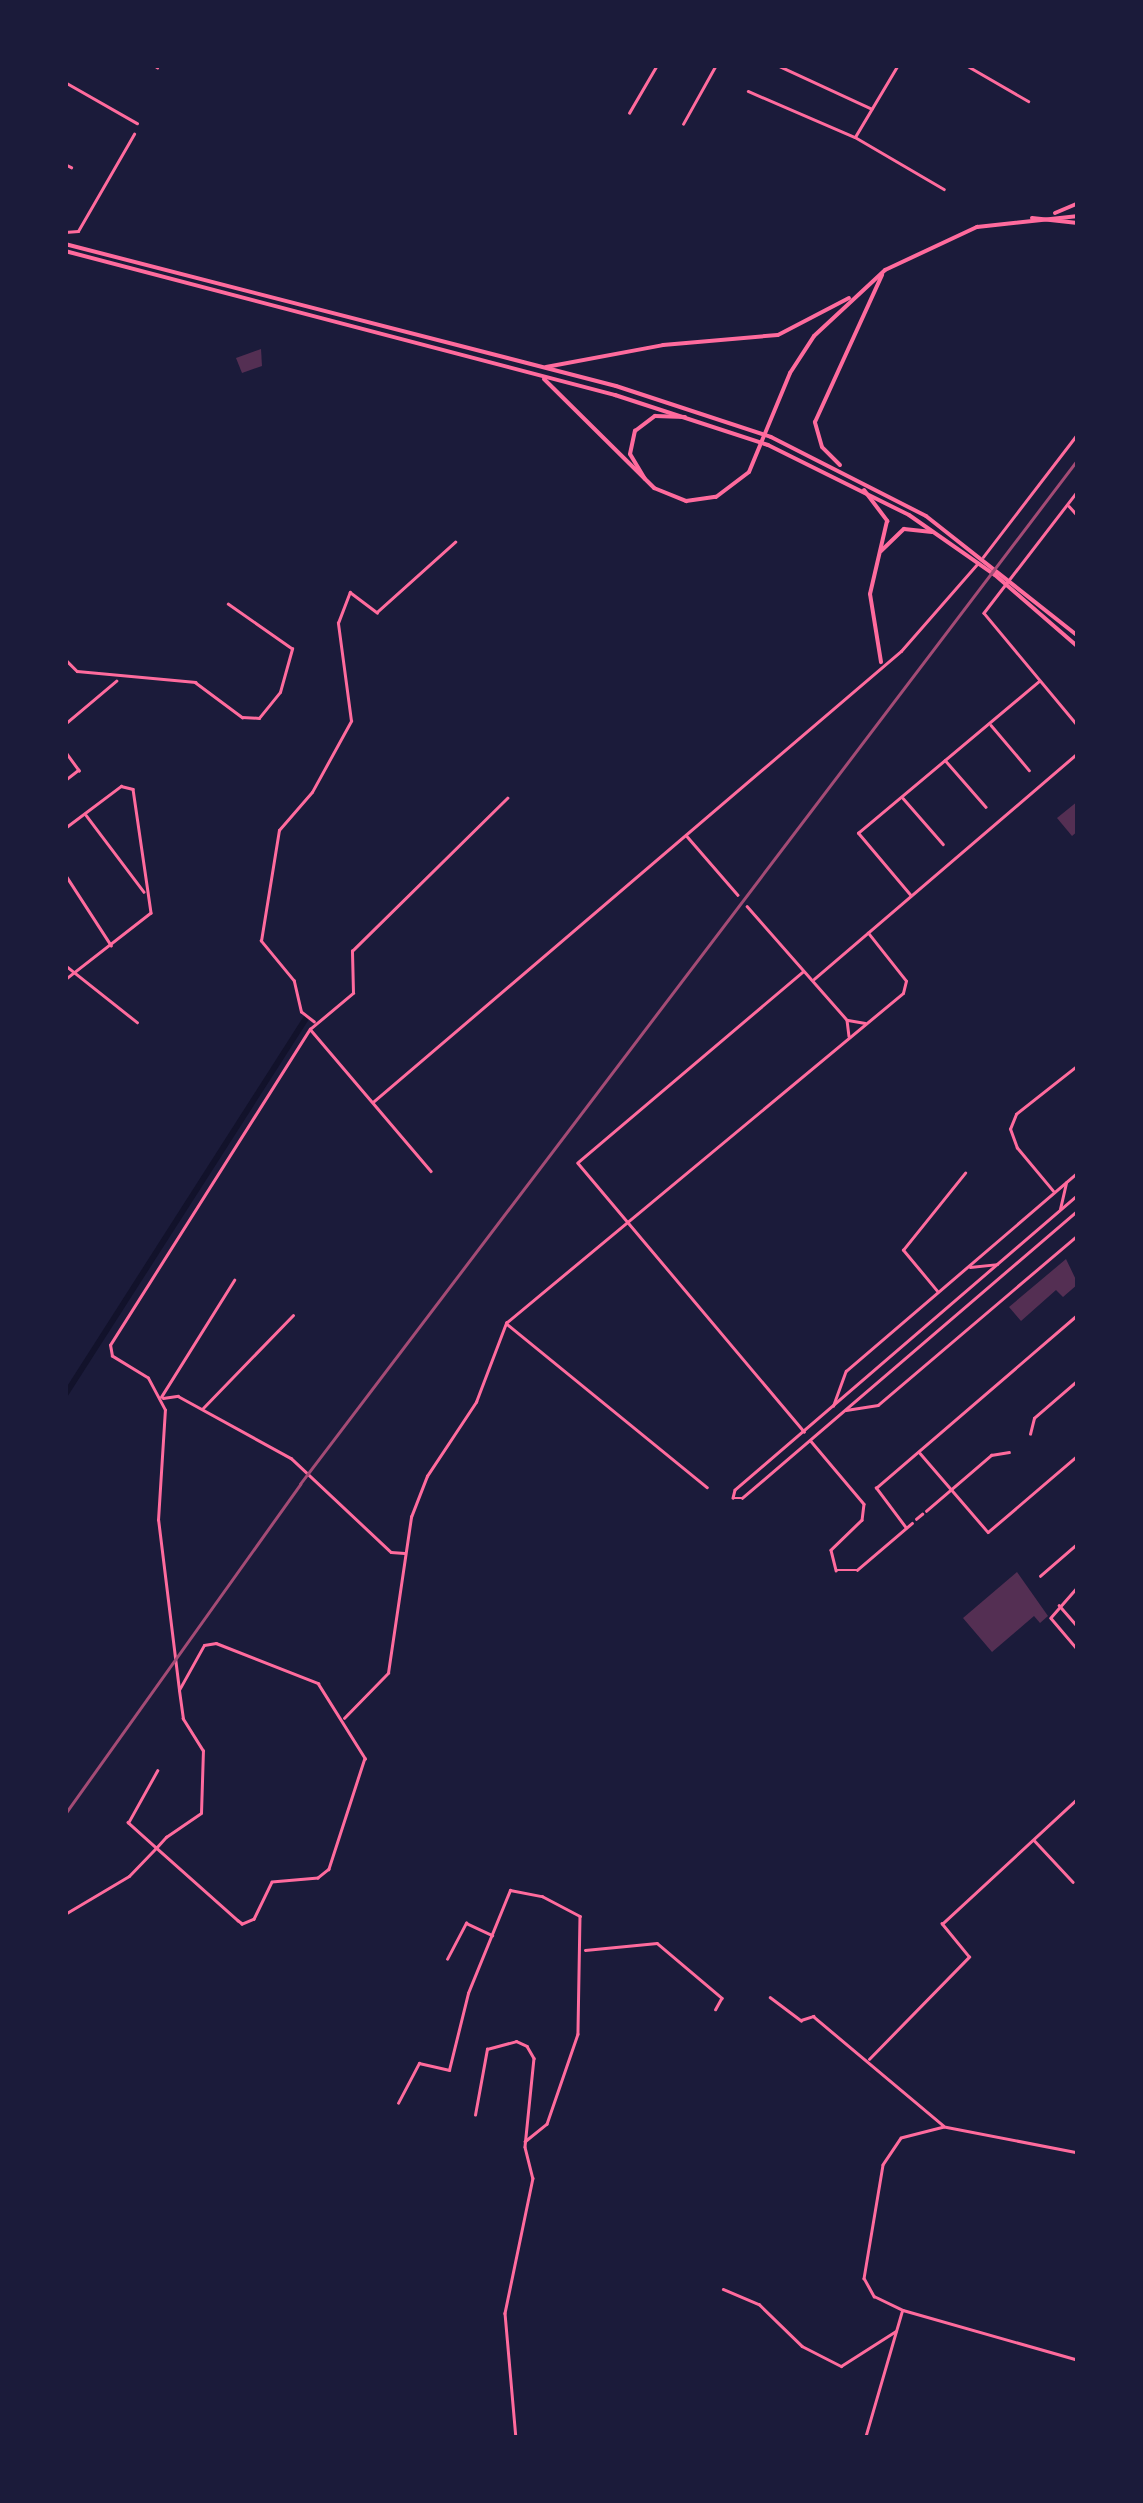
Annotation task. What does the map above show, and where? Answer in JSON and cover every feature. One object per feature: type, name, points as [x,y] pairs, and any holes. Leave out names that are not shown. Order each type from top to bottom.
[{"type":"highway","points":[[1053,215],[1078,203]]},
{"type":"highway","points":[[540,376],[648,483],[686,501],[716,497],[736,486],[755,460],[790,373],[854,296],[885,270],[966,230],[1053,215],[1078,219]]},
{"type":"highway","points":[[1032,218],[1078,219]]},
{"type":"highway","points":[[65,244],[542,368],[771,436],[843,469],[969,546],[1078,636]]},
{"type":"highway","points":[[65,251],[688,416],[768,444],[862,489],[934,532],[1019,594],[1078,648]]},
{"type":"highway","points":[[843,469],[822,447],[815,422],[885,270]]},
{"type":"highway","points":[[542,368],[663,345],[778,335],[854,296]]},
{"type":"highway","points":[[648,483],[630,454],[635,432],[655,416],[688,416]]},
{"type":"highway","points":[[862,489],[886,517],[882,551],[870,594],[881,662]]},
{"type":"highway","points":[[882,551],[900,530],[934,532]]},
{"type":"street","points":[[629,113],[657,65]]},
{"type":"street","points":[[683,124],[716,65]]},
{"type":"street","points":[[855,136],[898,65]]},
{"type":"street","points":[[966,65],[1028,101]]},
{"type":"street","points":[[778,66],[872,109]]},
{"type":"street","points":[[65,82],[136,123]]},
{"type":"street","points":[[748,92],[855,136],[944,190]]},
{"type":"street","points":[[65,232],[78,231],[134,134]]},
{"type":"street","points":[[65,164],[71,168]]},
{"type":"street","points":[[372,1102],[881,662],[901,652],[944,609],[1078,433]]},
{"type":"street","points":[[1078,491],[984,613],[1078,726]]},
{"type":"street","points":[[1067,504],[1078,516]]},
{"type":"street","points":[[313,1021],[301,1012],[294,981],[261,941],[279,830],[312,792],[351,721],[338,623],[350,592],[377,612],[455,542]]},
{"type":"street","points":[[65,659],[77,672],[195,682],[242,716],[259,718],[280,692],[292,648],[228,604]]},
{"type":"street","points":[[65,724],[116,681]]},
{"type":"street","points":[[912,896],[858,833],[1039,681]]},
{"type":"street","points":[[989,723],[1029,770]]},
{"type":"street","points":[[65,751],[79,770],[65,781]]},
{"type":"street","points":[[814,979],[1078,753]]},
{"type":"street","points":[[945,760],[986,808]]},
{"type":"street","points":[[65,828],[121,786],[132,789],[150,917],[65,980]]},
{"type":"street","points":[[902,797],[943,844]]},
{"type":"street","points":[[161,1398],[148,1378],[112,1356],[110,1345],[313,1021],[353,992],[352,951],[508,798]]},
{"type":"street","points":[[84,814],[145,894]]},
{"type":"street","points":[[686,834],[738,895]]},
{"type":"street","points":[[65,874],[112,947]]},
{"type":"street","points":[[748,906],[847,1020],[849,1038]]},
{"type":"street","points":[[344,1718],[388,1674],[404,1553],[424,1481],[470,1413],[506,1323],[849,1038],[907,985],[868,933]]},
{"type":"street","points":[[65,964],[73,975],[136,1022]]},
{"type":"street","points":[[803,972],[580,1158],[580,1171],[804,1431]]},
{"type":"street","points":[[847,1020],[866,1023]]},
{"type":"street","points":[[310,1029],[432,1170]]},
{"type":"street","points":[[1054,1192],[1017,1148],[1010,1129],[1016,1114],[1078,1065]]},
{"type":"street","points":[[832,1406],[846,1371],[1078,1172]]},
{"type":"street","points":[[938,1292],[902,1250],[965,1173]]},
{"type":"street","points":[[1060,1211],[1066,1182]]},
{"type":"street","points":[[1078,1196],[832,1406],[734,1498],[810,1440],[1078,1210]]},
{"type":"street","points":[[845,1410],[880,1403],[1078,1235]]},
{"type":"street","points":[[1030,1236],[1038,1245]]},
{"type":"street","points":[[966,1267],[999,1264]]},
{"type":"street","points":[[65,1914],[129,1876],[203,1808],[203,1751],[183,1719],[158,1520],[161,1398],[234,1280]]},
{"type":"street","points":[[906,1528],[875,1490],[1078,1314]]},
{"type":"street","points":[[202,1409],[293,1315]]},
{"type":"street","points":[[506,1323],[707,1487]]},
{"type":"street","points":[[1030,1434],[1034,1418],[1078,1380]]},
{"type":"street","points":[[161,1398],[178,1396],[301,1466],[391,1552],[404,1553]]},
{"type":"street","points":[[810,1440],[864,1504],[862,1520],[830,1550],[836,1570],[857,1570],[990,1455],[1008,1452]]},
{"type":"street","points":[[918,1451],[988,1532],[1078,1454]]},
{"type":"street","points":[[1040,1576],[1078,1544]]},
{"type":"street","points":[[1078,1587],[1058,1604],[1051,1618],[1078,1650]]},
{"type":"street","points":[[1058,1604],[1078,1627]]},
{"type":"street","points":[[157,1771],[128,1822],[242,1924],[254,1919],[272,1882],[324,1876],[334,1861],[364,1763],[344,1718],[318,1683],[216,1643],[198,1650],[180,1690]]},
{"type":"street","points":[[869,2059],[968,1957],[942,1924],[1078,1798]]},
{"type":"street","points":[[1034,1839],[1073,1882]]},
{"type":"street","points":[[398,2103],[419,2063],[449,2070],[468,1993],[510,1890],[542,1896],[580,1916],[583,1950],[570,2064],[547,2124],[526,2142]]},
{"type":"street","points":[[447,1958],[466,1923],[492,1935]]},
{"type":"street","points":[[583,1950],[657,1943],[722,1998],[716,2010]]},
{"type":"street","points":[[770,1997],[802,2020],[813,2016],[869,2059],[944,2126]]},
{"type":"street","points":[[475,2115],[487,2049],[522,2042],[534,2058],[526,2142],[533,2178],[504,2313],[516,2438]]},
{"type":"street","points":[[1078,2153],[944,2126],[901,2138],[884,2165],[864,2278],[881,2301],[903,2310],[1078,2360]]},
{"type":"street","points":[[722,2289],[759,2304],[802,2346],[841,2366],[896,2330]]},
{"type":"street","points":[[865,2438],[903,2310]]},
{"type":"building","points":[[261,349],[262,366],[242,373],[236,358]]},
{"type":"building","points":[[1078,801],[1078,831],[1072,836],[1057,818]]},
{"type":"building","points":[[1066,1259],[1078,1284],[1063,1297],[1056,1290],[1021,1321],[1009,1307]]},
{"type":"building","points":[[1017,1572],[1048,1616],[1040,1623],[1034,1616],[992,1652],[963,1618]]},
{"type":"waterway","points":[[65,1395],[305,1019]]},
{"type":"railway","points":[[65,1814],[300,1484],[1078,459]]}]
